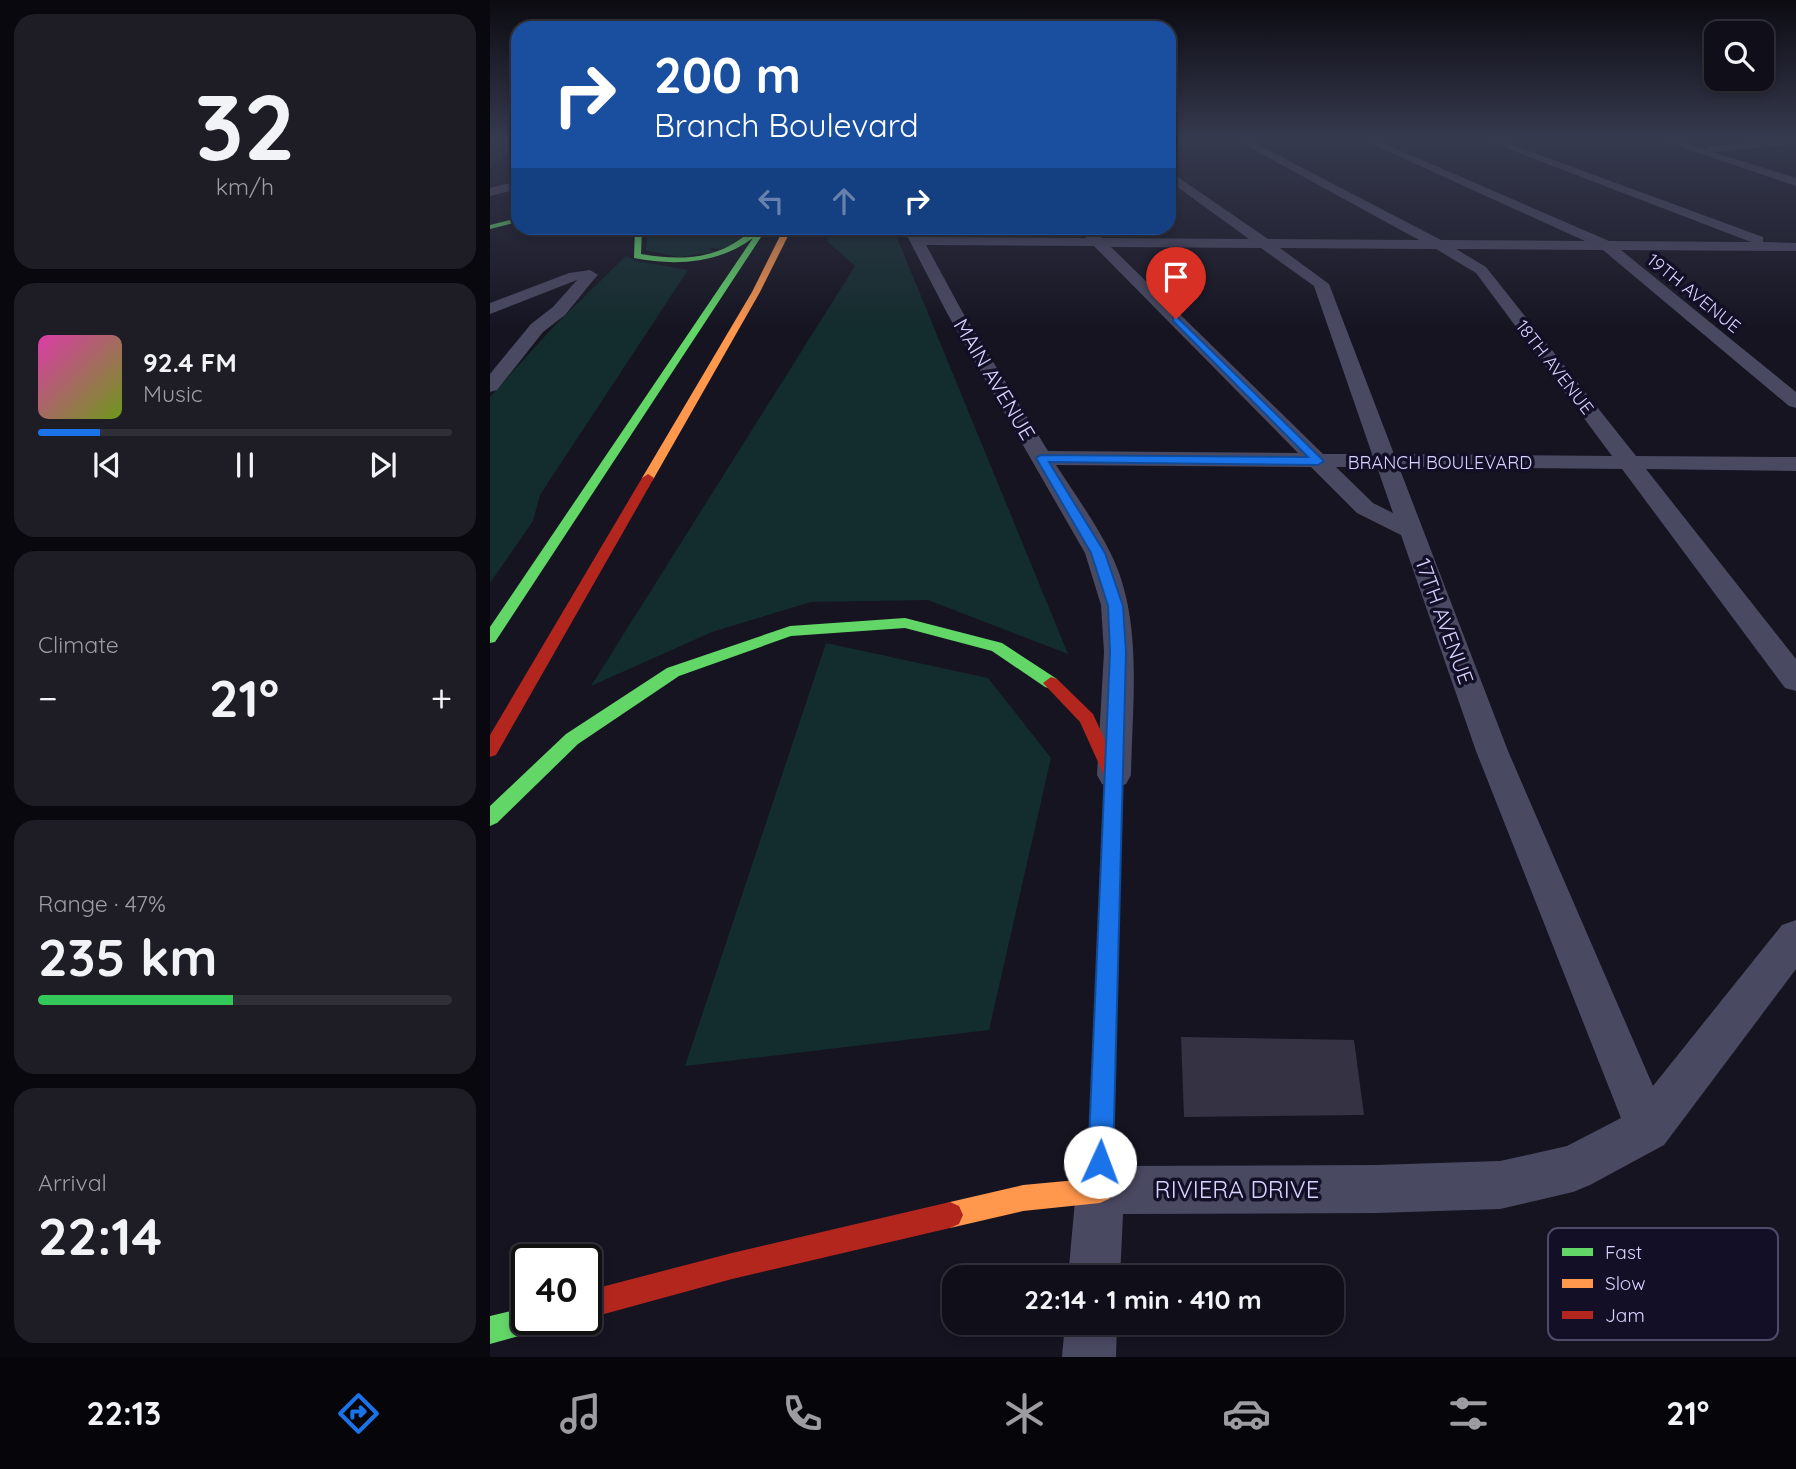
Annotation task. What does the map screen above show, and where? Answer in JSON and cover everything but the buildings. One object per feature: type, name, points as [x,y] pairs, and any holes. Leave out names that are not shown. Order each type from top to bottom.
[{"type":"main road","points":[[490,226],[511,222]]},
{"type":"main road","points":[[638,235],[637,256],[675,261],[698,260],[729,252],[755,235]]},
{"type":"main road","points":[[490,638],[757,235]]},
{"type":"main road","points":[[490,750],[756,292],[784,235]]},
{"type":"main road","points":[[490,818],[572,739],[673,672],[790,631],[905,623],[997,647],[1053,684],[1087,718],[1114,779]]},
{"type":"main road","name":"MAIN AVENUE","points":[[1100,1190],[1114,779]]},
{"type":"main road","name":"RIVIERA DRIVE","points":[[602,1301],[732,1266],[1009,1201],[1100,1190]]},
{"type":"main road","points":[[490,1331],[511,1325]]},
{"type":"street","name":"17TH AVENUE","points":[[1210,203],[1321,284],[1492,751],[1648,1129]]},
{"type":"street","name":"18TH AVENUE","points":[[1360,203],[1481,270],[1796,680]]},
{"type":"street","name":"19TH AVENUE","points":[[1511,203],[1607,246],[1796,402]]},
{"type":"street","points":[[1659,203],[1776,247],[1796,260]]},
{"type":"street","name":"MAIN AVENUE","points":[[915,235],[955,313],[1098,553],[1115,606],[1118,652],[1114,779]]},
{"type":"street","points":[[1091,235],[1365,508],[1413,532]]},
{"type":"street","points":[[1106,235],[1268,245],[1796,247]]},
{"type":"street","points":[[490,310],[582,275],[559,312],[537,328],[490,386]]},
{"type":"street","points":[[490,310],[519,315],[537,328]]},
{"type":"street","name":"BRANCH BOULEVARD","points":[[1041,458],[1796,464]]},
{"type":"street","name":"RIVIERA DRIVE","points":[[1100,1190],[1376,1189],[1500,1185],[1573,1168],[1648,1129],[1796,938]]},
{"type":"street","name":"MAIN AVENUE","points":[[1095,1265],[1100,1190]]},
{"type":"street","points":[[1088,1357],[1090,1335]]},
{"type":"green space","points":[[647,235],[744,235],[725,249],[709,248],[714,252],[679,257],[646,250]]},
{"type":"green space","points":[[829,235],[896,235],[1068,654],[928,600],[811,602],[712,632],[591,686],[855,266],[827,241]]},
{"type":"green space","points":[[626,256],[637,261],[688,270],[540,495],[533,521],[490,583],[490,397],[555,325]]},
{"type":"green space","points":[[826,643],[988,678],[1051,758],[989,1030],[685,1066]]},
{"type":"traffic: fast","points":[[490,227],[511,222]]},
{"type":"traffic: fast","points":[[638,235],[637,256],[669,260],[700,259],[715,255],[729,250],[752,235]]},
{"type":"traffic: fast","points":[[490,638],[758,235]]},
{"type":"traffic: fast","points":[[490,818],[572,739],[673,672],[790,631],[905,623],[997,647],[1051,683]]},
{"type":"traffic: fast","points":[[1108,943],[1114,779]]},
{"type":"traffic: fast","points":[[490,1330],[511,1325]]},
{"type":"traffic: slow","points":[[648,478],[756,292],[784,235]]},
{"type":"traffic: slow","points":[[950,1215],[1023,1198],[1100,1190],[1108,943]]},
{"type":"traffic: jam","points":[[490,750],[648,478]]},
{"type":"traffic: jam","points":[[1051,683],[1087,718],[1114,779]]},
{"type":"traffic: jam","points":[[602,1301],[732,1266],[950,1215]]},
{"type":"route","points":[[1100,1162],[1118,652],[1115,606],[1098,553],[1041,458],[1318,461],[1176,319]]}]
